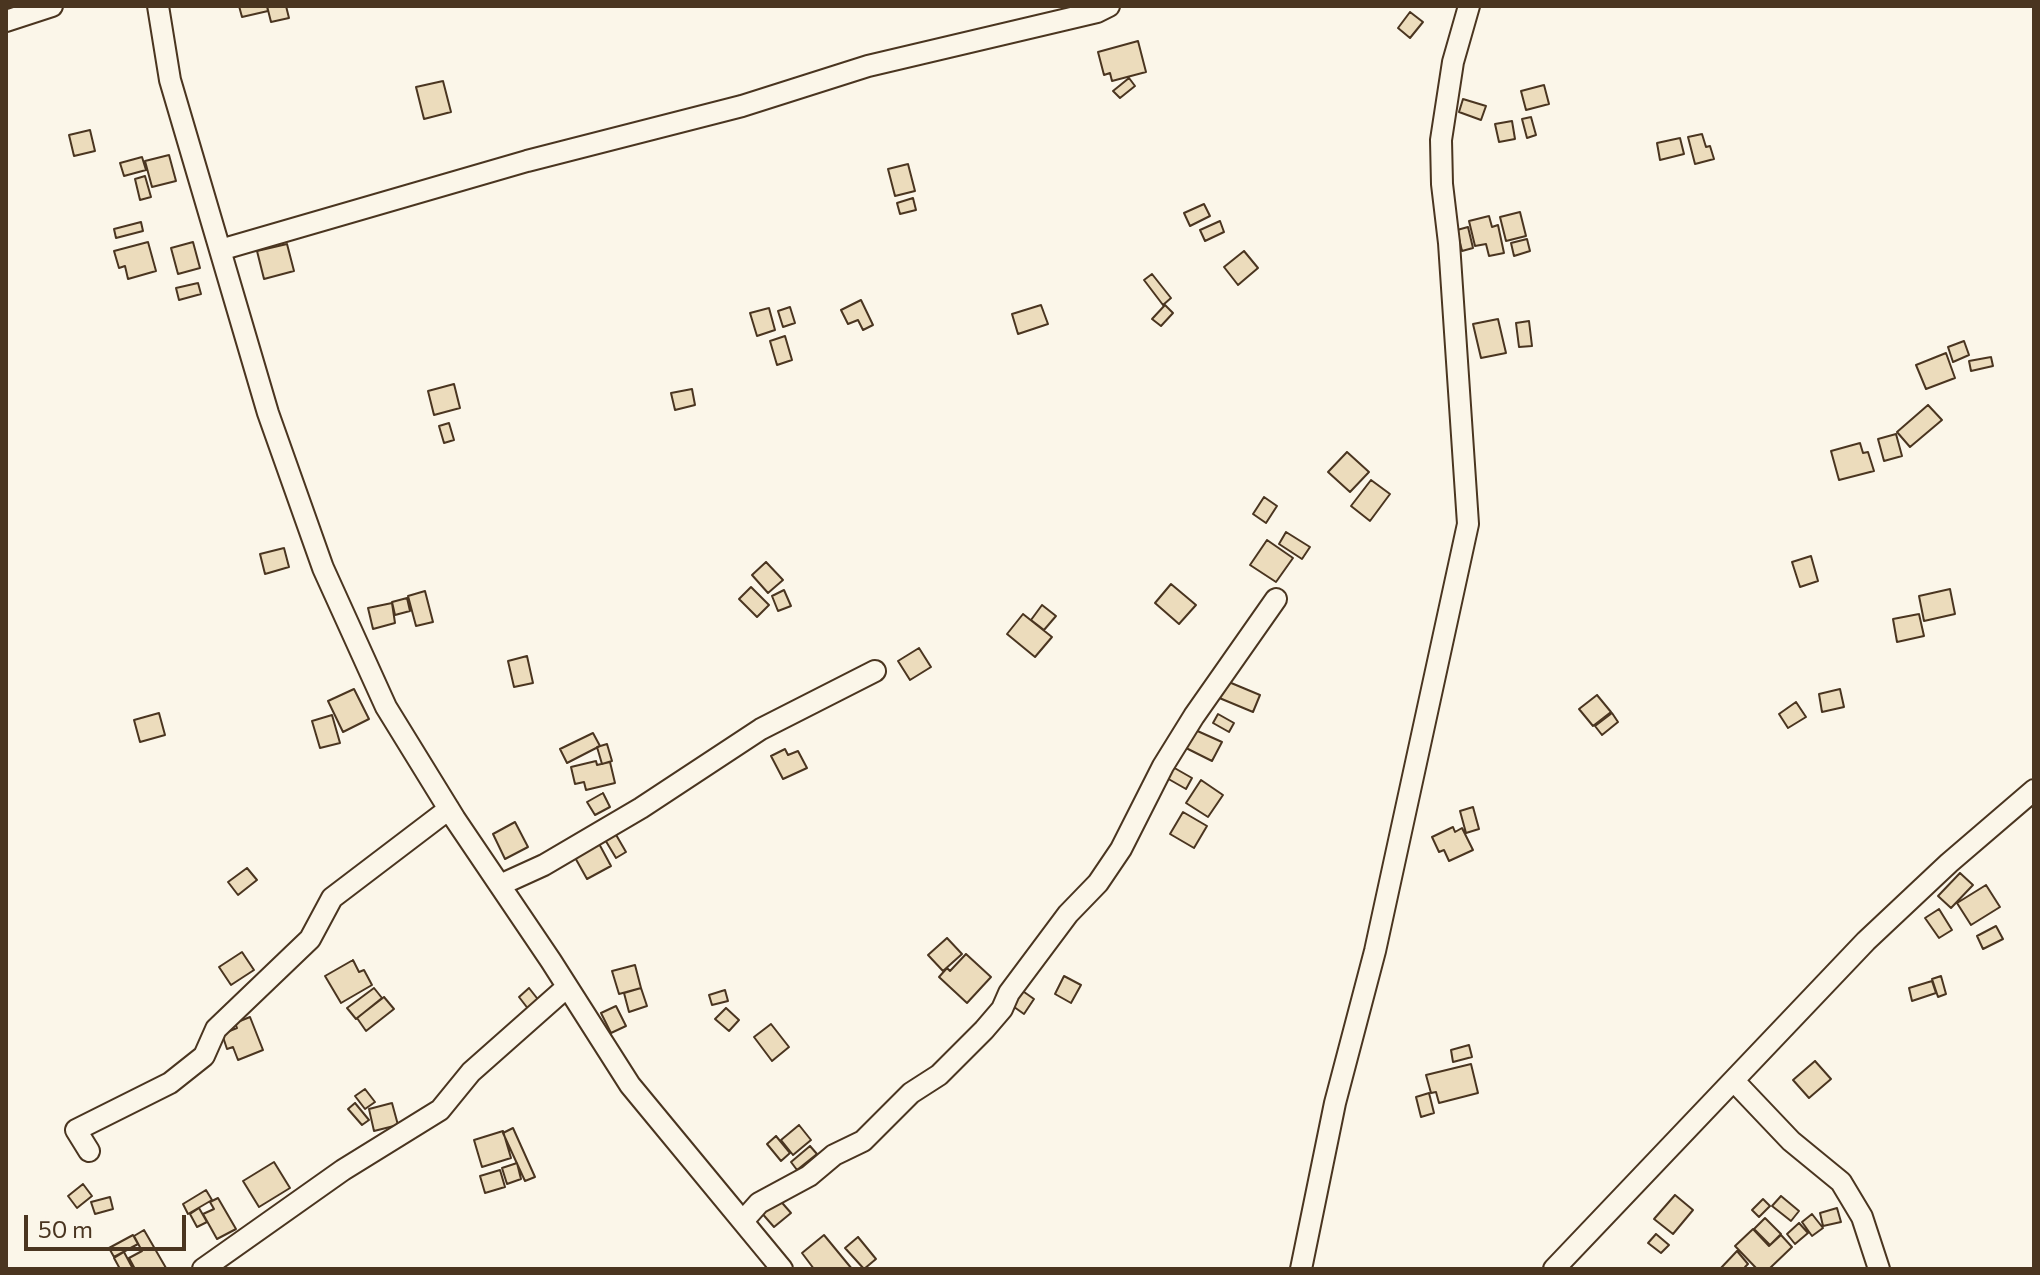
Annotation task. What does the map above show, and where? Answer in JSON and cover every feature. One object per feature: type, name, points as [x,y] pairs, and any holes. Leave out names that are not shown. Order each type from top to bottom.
[{"type":"street","points":[[6,21],[52,6]]},
{"type":"street","points":[[158,6],[170,80],[268,413],[323,568],[386,707],[630,1085],[782,1269]]},
{"type":"street","points":[[220,250],[527,161],[742,106],[868,66],[1097,12],[1109,6]]},
{"type":"street","points":[[1301,1269],[1335,1103],[1375,951],[1468,524],[1441,140],[1453,62],[1469,6]]},
{"type":"street","points":[[743,1221],[759,1203],[809,1176],[834,1155],[863,1141],[911,1093],[947,1067],[993,1020],[1009,993],[1068,914],[1098,883],[1121,849],[1163,766],[1229,664],[1276,599]]},
{"type":"street","points":[[500,885],[544,865],[641,808],[761,729],[875,671]]},
{"type":"street","points":[[1554,1269],[1866,941],[1949,863],[2034,790]]},
{"type":"street","points":[[89,1151],[76,1130],[170,1083],[204,1056],[216,1029],[310,939],[332,898],[449,809]]},
{"type":"street","points":[[203,1269],[343,1170],[440,1110],[471,1072],[567,987]]},
{"type":"street","points":[[1734,1081],[1791,1141],[1841,1182],[1862,1217],[1879,1269]]},
{"type":"building","points":[[239,6],[267,6],[268,11],[242,17]]},
{"type":"building","points":[[267,6],[286,6],[289,18],[271,22]]},
{"type":"building","points":[[1410,12],[1423,22],[1410,38],[1398,28]]},
{"type":"building","points":[[1138,41],[1146,72],[1112,81],[1110,73],[1104,75],[1098,52]]},
{"type":"building","points":[[1129,78],[1135,86],[1120,98],[1113,91]]},
{"type":"building","points":[[443,81],[451,112],[424,119],[416,87]]},
{"type":"building","points":[[1544,85],[1549,104],[1526,110],[1521,91]]},
{"type":"building","points":[[1463,99],[1486,106],[1481,120],[1459,112]]},
{"type":"building","points":[[1531,117],[1536,135],[1527,138],[1522,119]]},
{"type":"building","points":[[1512,121],[1515,139],[1499,142],[1495,124]]},
{"type":"building","points":[[90,130],[95,151],[74,156],[69,135]]},
{"type":"building","points":[[1702,134],[1714,159],[1695,164],[1688,137]]},
{"type":"building","points":[[1680,138],[1684,154],[1660,160],[1657,143]]},
{"type":"building","points":[[169,155],[176,181],[152,187],[145,161]]},
{"type":"building","points":[[142,157],[146,170],[124,176],[120,163]]},
{"type":"building","points":[[908,164],[915,191],[895,196],[888,169]]},
{"type":"building","points":[[145,176],[151,197],[140,200],[135,179]]},
{"type":"building","points":[[913,198],[916,210],[900,214],[897,203]]},
{"type":"building","points":[[1204,204],[1210,216],[1190,226],[1184,213]]},
{"type":"building","points":[[1520,212],[1526,236],[1506,241],[1500,217]]},
{"type":"building","points":[[1489,216],[1492,227],[1498,225],[1504,253],[1489,256],[1486,244],[1475,246],[1469,221]]},
{"type":"building","points":[[1220,221],[1224,232],[1205,241],[1200,230]]},
{"type":"building","points":[[141,222],[143,231],[116,238],[114,229]]},
{"type":"building","points":[[1468,227],[1473,248],[1462,251],[1457,230]]},
{"type":"building","points":[[1527,239],[1530,251],[1514,256],[1511,243]]},
{"type":"building","points":[[148,242],[156,271],[128,279],[125,266],[119,268],[114,251]]},
{"type":"building","points":[[193,242],[200,268],[178,274],[171,248]]},
{"type":"building","points":[[287,244],[294,271],[264,279],[257,251]]},
{"type":"building","points":[[1244,251],[1258,268],[1238,285],[1224,267]]},
{"type":"building","points":[[1152,274],[1171,298],[1163,305],[1144,280]]},
{"type":"building","points":[[198,283],[201,294],[179,300],[176,288]]},
{"type":"building","points":[[861,300],[873,325],[863,330],[858,320],[848,324],[841,310]]},
{"type":"building","points":[[1041,305],[1048,324],[1018,334],[1012,314]]},
{"type":"building","points":[[1165,305],[1173,313],[1161,326],[1152,319]]},
{"type":"building","points":[[790,307],[795,323],[783,327],[778,311]]},
{"type":"building","points":[[769,308],[775,330],[757,336],[750,313]]},
{"type":"building","points":[[1498,319],[1506,353],[1481,358],[1473,324]]},
{"type":"building","points":[[1529,321],[1532,346],[1519,347],[1516,323]]},
{"type":"building","points":[[785,336],[792,360],[777,365],[770,341]]},
{"type":"building","points":[[1964,341],[1969,355],[1953,362],[1948,347]]},
{"type":"building","points":[[1946,353],[1955,378],[1926,389],[1916,365]]},
{"type":"building","points":[[1991,357],[1993,366],[1971,371],[1969,361]]},
{"type":"building","points":[[454,384],[460,408],[434,415],[428,391]]},
{"type":"building","points":[[692,389],[695,405],[675,410],[671,393]]},
{"type":"building","points":[[1928,405],[1942,420],[1910,447],[1897,432]]},
{"type":"building","points":[[449,423],[454,440],[444,443],[439,426]]},
{"type":"building","points":[[1896,434],[1902,456],[1884,461],[1878,439]]},
{"type":"building","points":[[1860,443],[1863,453],[1868,452],[1874,471],[1839,480],[1831,451]]},
{"type":"building","points":[[1347,452],[1369,472],[1350,492],[1328,472]]},
{"type":"building","points":[[1371,480],[1390,494],[1370,521],[1351,506]]},
{"type":"building","points":[[1264,497],[1277,506],[1266,523],[1253,514]]},
{"type":"building","points":[[1286,532],[1310,547],[1302,559],[1279,544]]},
{"type":"building","points":[[1267,540],[1293,558],[1276,582],[1250,565]]},
{"type":"building","points":[[284,548],[289,567],[265,574],[260,554]]},
{"type":"building","points":[[1811,556],[1818,581],[1800,587],[1792,562]]},
{"type":"building","points":[[766,562],[783,580],[768,593],[752,575]]},
{"type":"building","points":[[1171,584],[1196,605],[1179,624],[1155,603]]},
{"type":"building","points":[[751,587],[769,605],[757,617],[739,599]]},
{"type":"building","points":[[1950,589],[1955,614],[1924,621],[1919,596]]},
{"type":"building","points":[[784,590],[791,606],[778,611],[772,596]]},
{"type":"building","points":[[425,591],[433,622],[416,626],[408,596]]},
{"type":"building","points":[[407,598],[410,611],[395,615],[392,602]]},
{"type":"building","points":[[392,603],[395,623],[373,629],[368,608]]},
{"type":"building","points":[[1042,605],[1056,616],[1044,630],[1031,620]]},
{"type":"building","points":[[1023,614],[1052,637],[1035,657],[1007,634]]},
{"type":"building","points":[[1919,614],[1924,636],[1897,642],[1893,619]]},
{"type":"building","points":[[919,648],[931,667],[910,680],[898,661]]},
{"type":"building","points":[[527,656],[533,683],[514,687],[508,661]]},
{"type":"building","points":[[1224,680],[1260,695],[1253,712],[1217,697]]},
{"type":"building","points":[[354,689],[369,719],[343,732],[328,701]]},
{"type":"building","points":[[1840,689],[1844,707],[1822,712],[1819,694]]},
{"type":"building","points":[[1597,695],[1611,712],[1593,726],[1579,709]]},
{"type":"building","points":[[1796,702],[1806,717],[1788,728],[1779,714]]},
{"type":"building","points":[[159,713],[165,735],[140,742],[134,720]]},
{"type":"building","points":[[1612,713],[1618,722],[1602,735],[1595,726]]},
{"type":"building","points":[[1218,714],[1234,723],[1229,732],[1213,723]]},
{"type":"building","points":[[332,715],[340,743],[320,748],[312,721]]},
{"type":"building","points":[[1193,729],[1222,742],[1212,761],[1184,747]]},
{"type":"building","points":[[593,733],[600,746],[567,763],[560,749]]},
{"type":"building","points":[[607,744],[612,761],[602,764],[597,747]]},
{"type":"building","points":[[785,749],[788,755],[798,751],[807,768],[783,779],[771,756]]},
{"type":"building","points":[[596,761],[597,765],[610,762],[615,783],[586,790],[584,782],[575,784],[571,767]]},
{"type":"building","points":[[1171,766],[1192,778],[1186,789],[1165,777]]},
{"type":"building","points":[[1201,780],[1223,795],[1208,817],[1186,803]]},
{"type":"building","points":[[603,793],[610,807],[595,815],[587,802]]},
{"type":"building","points":[[1473,807],[1479,829],[1466,833],[1460,811]]},
{"type":"building","points":[[1183,812],[1207,826],[1194,848],[1170,834]]},
{"type":"building","points":[[515,822],[528,847],[505,859],[493,834]]},
{"type":"building","points":[[1453,827],[1455,832],[1462,828],[1473,850],[1449,861],[1444,850],[1439,852],[1432,837]]},
{"type":"building","points":[[615,833],[626,852],[616,858],[604,838]]},
{"type":"building","points":[[597,840],[611,866],[587,879],[573,854]]},
{"type":"building","points":[[247,868],[257,880],[238,895],[228,882]]},
{"type":"building","points":[[1960,873],[1973,885],[1951,908],[1938,896]]},
{"type":"building","points":[[1986,885],[2000,907],[1971,925],[1957,903]]},
{"type":"building","points":[[1939,909],[1952,930],[1939,938],[1925,918]]},
{"type":"building","points":[[1996,926],[2003,939],[1983,949],[1977,936]]},
{"type":"building","points":[[947,938],[962,954],[943,971],[928,955]]},
{"type":"building","points":[[242,952],[254,970],[231,985],[219,967]]},
{"type":"building","points":[[966,954],[991,977],[967,1003],[939,977],[947,968],[950,971]]},
{"type":"building","points":[[353,960],[359,972],[364,970],[372,985],[341,1003],[325,976]]},
{"type":"building","points":[[635,965],[641,988],[619,994],[612,971]]},
{"type":"building","points":[[1064,976],[1081,985],[1071,1003],[1055,994]]},
{"type":"building","points":[[1941,976],[1946,994],[1938,997],[1932,979]]},
{"type":"building","points":[[1932,981],[1936,993],[1912,1001],[1909,988]]},
{"type":"building","points":[[1017,987],[1034,999],[1024,1014],[1007,1002]]},
{"type":"building","points":[[374,988],[382,998],[356,1019],[347,1008]]},
{"type":"building","points":[[529,988],[540,1002],[529,1010],[519,997]]},
{"type":"building","points":[[641,988],[647,1006],[629,1012],[624,993]]},
{"type":"building","points":[[725,990],[728,1001],[712,1005],[709,995]]},
{"type":"building","points":[[384,997],[394,1009],[366,1031],[357,1018]]},
{"type":"building","points":[[616,1006],[626,1026],[611,1033],[601,1013]]},
{"type":"building","points":[[726,1008],[739,1020],[729,1031],[715,1019]]},
{"type":"building","points":[[250,1017],[263,1050],[238,1060],[233,1047],[227,1049],[222,1034],[237,1028],[235,1023]]},
{"type":"building","points":[[771,1024],[789,1047],[772,1061],[754,1037]]},
{"type":"building","points":[[1469,1045],[1472,1057],[1453,1062],[1451,1050]]},
{"type":"building","points":[[1815,1061],[1831,1079],[1809,1098],[1793,1080]]},
{"type":"building","points":[[1471,1064],[1478,1093],[1439,1103],[1436,1092],[1431,1093],[1426,1075]]},
{"type":"building","points":[[365,1089],[375,1102],[365,1109],[355,1096]]},
{"type":"building","points":[[1429,1093],[1434,1113],[1421,1117],[1416,1097]]},
{"type":"building","points":[[355,1103],[369,1120],[362,1125],[348,1109]]},
{"type":"building","points":[[392,1103],[398,1125],[374,1131],[369,1109]]},
{"type":"building","points":[[799,1125],[811,1140],[793,1155],[781,1140]]},
{"type":"building","points":[[513,1128],[535,1177],[525,1181],[503,1133]]},
{"type":"building","points":[[503,1131],[511,1158],[482,1167],[474,1140]]},
{"type":"building","points":[[776,1136],[790,1153],[781,1161],[767,1144]]},
{"type":"building","points":[[810,1146],[817,1154],[797,1170],[791,1162]]},
{"type":"building","points":[[274,1162],[290,1188],[259,1207],[243,1181]]},
{"type":"building","points":[[517,1163],[521,1179],[507,1184],[502,1168]]},
{"type":"building","points":[[500,1170],[505,1187],[485,1193],[480,1176]]},
{"type":"building","points":[[83,1184],[92,1196],[77,1208],[68,1196]]},
{"type":"building","points":[[206,1190],[212,1200],[188,1214],[183,1204]]},
{"type":"building","points":[[1675,1195],[1693,1210],[1673,1234],[1654,1219]]},
{"type":"building","points":[[1781,1196],[1799,1211],[1791,1221],[1772,1206]]},
{"type":"building","points":[[110,1197],[113,1209],[95,1214],[91,1202]]},
{"type":"building","points":[[777,1197],[791,1213],[774,1227],[760,1211]]},
{"type":"building","points":[[218,1198],[236,1229],[217,1239],[203,1214],[214,1209],[210,1202]]},
{"type":"building","points":[[1763,1199],[1770,1206],[1759,1217],[1752,1210]]},
{"type":"building","points":[[199,1208],[207,1222],[197,1227],[190,1214]]},
{"type":"building","points":[[1837,1208],[1841,1222],[1823,1226],[1820,1213]]},
{"type":"building","points":[[1812,1214],[1823,1228],[1812,1236],[1802,1222]]},
{"type":"building","points":[[1765,1218],[1781,1234],[1770,1245],[1754,1229]]},
{"type":"building","points":[[1799,1223],[1808,1233],[1795,1244],[1787,1234]]},
{"type":"building","points":[[1753,1229],[1769,1246],[1781,1235],[1792,1247],[1769,1269],[1757,1269],[1735,1246]]},
{"type":"building","points":[[144,1230],[166,1268],[135,1269],[129,1258],[142,1251],[134,1236]]},
{"type":"building","points":[[1656,1234],[1669,1245],[1661,1253],[1648,1243]]},
{"type":"building","points":[[133,1235],[138,1244],[114,1257],[109,1248]]},
{"type":"building","points":[[824,1235],[852,1269],[814,1269],[802,1253]]},
{"type":"building","points":[[858,1237],[876,1259],[864,1269],[845,1248]]},
{"type":"building","points":[[1737,1251],[1748,1264],[1747,1269],[1720,1269]]},
{"type":"building","points":[[124,1252],[133,1269],[120,1269],[114,1258]]}]
